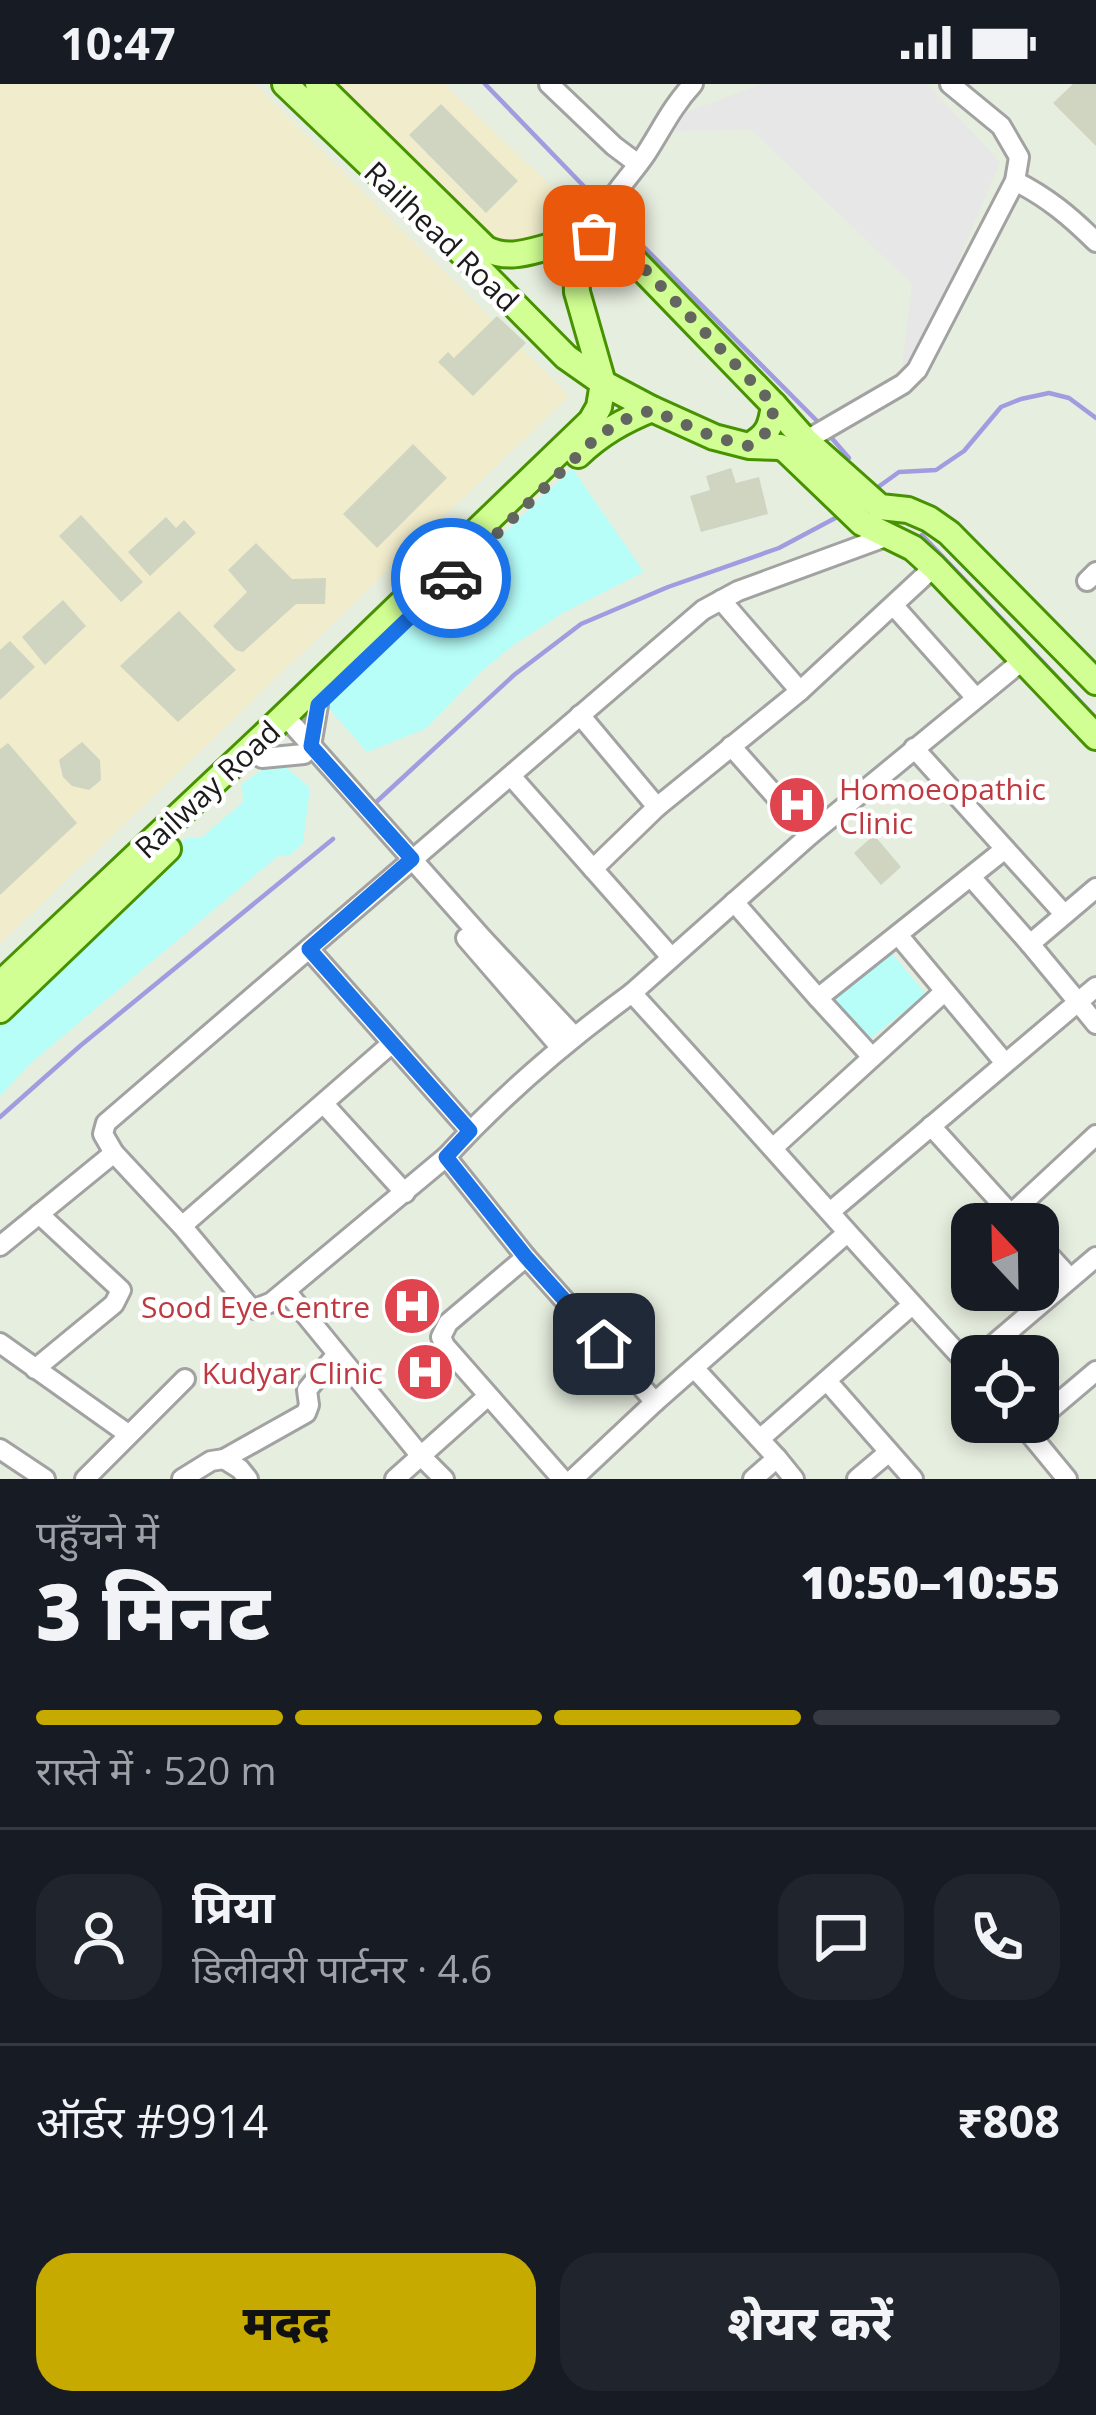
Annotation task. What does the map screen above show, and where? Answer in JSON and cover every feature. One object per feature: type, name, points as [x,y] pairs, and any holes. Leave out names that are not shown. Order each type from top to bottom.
[{"type":"main road","name":"Railhead Road","points":[[285,84],[566,357],[652,410],[714,437],[749,446],[803,442]]},
{"type":"main road","name":"Railhead Road","points":[[319,84],[486,249],[507,256],[526,254],[592,233]]},
{"type":"main road","points":[[603,382],[577,292],[576,276],[592,233],[621,247],[638,262],[774,405],[831,478],[888,536],[913,548],[934,567],[1096,737]]},
{"type":"main road","name":"Railway Road","points":[[0,984],[293,734],[591,421],[603,382]]},
{"type":"main road","points":[[749,446],[764,438],[774,405]]},
{"type":"main road","points":[[0,1010],[262,758],[293,734],[526,494],[598,436],[652,410]]},
{"type":"main road","points":[[871,515],[908,510],[949,533],[1096,682]]},
{"type":"street","points":[[549,84],[638,164]]},
{"type":"street","points":[[592,233],[693,84]]},
{"type":"street","points":[[803,442],[904,384],[917,370],[1015,181],[1019,157],[1012,142],[1001,126],[950,84]]},
{"type":"street","points":[[1015,181],[1047,198],[1096,242]]},
{"type":"street","points":[[888,536],[703,610],[106,1123],[103,1134],[114,1153],[249,1306],[262,1308],[286,1291],[405,1193],[567,1042],[1022,662]]},
{"type":"street","points":[[593,869],[657,808],[800,692],[934,567]]},
{"type":"street","points":[[721,600],[800,692]]},
{"type":"street","points":[[894,606],[976,698]]},
{"type":"street","points":[[580,715],[657,808]]},
{"type":"street","points":[[293,734],[567,1042]]},
{"type":"street","points":[[731,746],[810,836]]},
{"type":"street","points":[[914,748],[1064,914]]},
{"type":"street","points":[[512,776],[670,956]]},
{"type":"street","points":[[818,998],[1005,849]]},
{"type":"street","points":[[971,877],[1096,1024]]},
{"type":"street","points":[[1030,944],[1096,888]]},
{"type":"street","points":[[734,902],[872,1057]]},
{"type":"street","points":[[899,936],[1005,1063]]},
{"type":"street","points":[[309,949],[470,1131]]},
{"type":"street","points":[[830,1212],[1096,987]]},
{"type":"street","points":[[632,992],[912,1305],[951,1342]]},
{"type":"street","points":[[774,1147],[944,992]]},
{"type":"street","points":[[182,1226],[392,1045]]},
{"type":"street","points":[[324,1104],[405,1193]]},
{"type":"street","points":[[932,1126],[1002,1203]]},
{"type":"street","points":[[1031,1203],[1096,1135]]},
{"type":"street","points":[[0,1246],[114,1153]]},
{"type":"street","points":[[446,1157],[526,1257],[655,1402]]},
{"type":"street","points":[[35,1369],[114,1304],[121,1291],[39,1214]]},
{"type":"street","points":[[573,1479],[848,1233]]},
{"type":"street","points":[[526,1257],[442,1330],[441,1337],[562,1479]]},
{"type":"street","points":[[1005,1335],[1096,1257]]},
{"type":"street","points":[[1059,1266],[1070,1278]]},
{"type":"street","points":[[286,1291],[444,1479]]},
{"type":"street","points":[[760,1438],[912,1305]]},
{"type":"street","points":[[0,1343],[128,1434]]},
{"type":"street","points":[[182,1479],[306,1413],[307,1390],[338,1354]]},
{"type":"street","points":[[695,1369],[794,1479]]},
{"type":"street","points":[[1059,1400],[1096,1371]]},
{"type":"street","points":[[85,1479],[185,1379]]},
{"type":"street","points":[[827,1381],[913,1479]]},
{"type":"street","points":[[395,1479],[488,1396]]},
{"type":"street","points":[[1043,1443],[1066,1477]]},
{"type":"street","points":[[0,1449],[45,1479]]},
{"type":"street","points":[[857,1479],[889,1452]]},
{"type":"street","points":[[754,1479],[777,1458]]},
{"type":"street","points":[[224,1459],[248,1479]]},
{"type":"shaded area","points":[[0,84],[255,84],[569,396],[0,944]]},
{"type":"shaded area","points":[[319,84],[444,84],[575,209],[522,251],[486,248]]},
{"type":"shaded area","points":[[761,84],[927,84],[1000,162],[925,340],[901,373],[912,284],[752,130],[673,131],[687,112]]},
{"type":"shaded area","points":[[572,468],[644,572],[563,613],[512,646],[425,729],[367,752],[325,704]]},
{"type":"shaded area","points":[[285,766],[310,788],[303,843],[290,855],[278,856],[31,1063],[0,1096],[0,1024],[21,999],[186,838],[201,838],[243,802],[242,784],[263,769]]},
{"type":"shaded area","points":[[889,950],[926,994],[865,1043],[829,1001]]},
{"type":"building","points":[[1073,84],[1096,84],[1096,146],[1053,103]]},
{"type":"building","points":[[441,104],[518,181],[486,213],[409,135]]},
{"type":"building","points":[[497,316],[526,343],[473,396],[438,362],[448,352],[454,358]]},
{"type":"building","points":[[413,444],[447,478],[377,548],[343,514]]},
{"type":"building","points":[[731,468],[736,483],[759,477],[768,514],[701,532],[690,496],[710,490],[706,476]]},
{"type":"building","points":[[81,515],[143,582],[121,602],[59,536]]},
{"type":"building","points":[[166,517],[176,528],[184,520],[196,533],[150,576],[128,552]]},
{"type":"building","points":[[256,543],[292,579],[326,578],[325,604],[296,604],[243,652],[213,626],[247,592],[228,570]]},
{"type":"building","points":[[63,600],[86,626],[45,665],[22,637]]},
{"type":"building","points":[[179,611],[236,670],[178,722],[120,666]]},
{"type":"building","points":[[10,641],[35,667],[0,700],[0,650]]},
{"type":"building","points":[[82,742],[100,760],[101,780],[89,790],[72,786],[63,777],[59,760]]},
{"type":"building","points":[[8,743],[77,823],[0,895],[0,749]]},
{"type":"building","points":[[791,790],[804,805],[812,797],[820,807],[804,823],[782,799]]},
{"type":"building","points":[[874,835],[901,867],[881,885],[854,853]]},
{"type":"building","points":[[403,1279],[437,1317],[421,1331],[387,1294]]},
{"type":"building","points":[[434,1349],[448,1367],[419,1390],[405,1371]]},
{"type":"waterway","points":[[485,84],[602,205]]},
{"type":"waterway","points":[[610,213],[822,426]]},
{"type":"waterway","points":[[874,490],[899,472],[936,470],[964,451],[1001,407],[1021,399],[1049,393],[1069,398],[1096,418]]},
{"type":"waterway","points":[[829,435],[849,458]]},
{"type":"waterway","points":[[373,805],[514,675],[581,624],[779,548],[841,515]]},
{"type":"waterway","points":[[922,535],[1096,718]]},
{"type":"waterway","points":[[0,1117],[333,839]]},
{"type":"way so far","points":[[451,578],[598,436],[624,420],[652,410],[714,437],[749,446],[764,438],[770,428],[774,405],[638,262],[621,247],[594,236]]},
{"type":"place","name":"Homoeopathic Clinic","points":[[797,805]]},
{"type":"place","name":"Sood Eye Centre","points":[[412,1306]]},
{"type":"place","name":"Kudyar Clinic","points":[[425,1372]]},
{"type":"route","points":[[451,578],[318,705],[311,746],[412,859],[309,949],[470,1131],[446,1157],[604,1344]]}]
